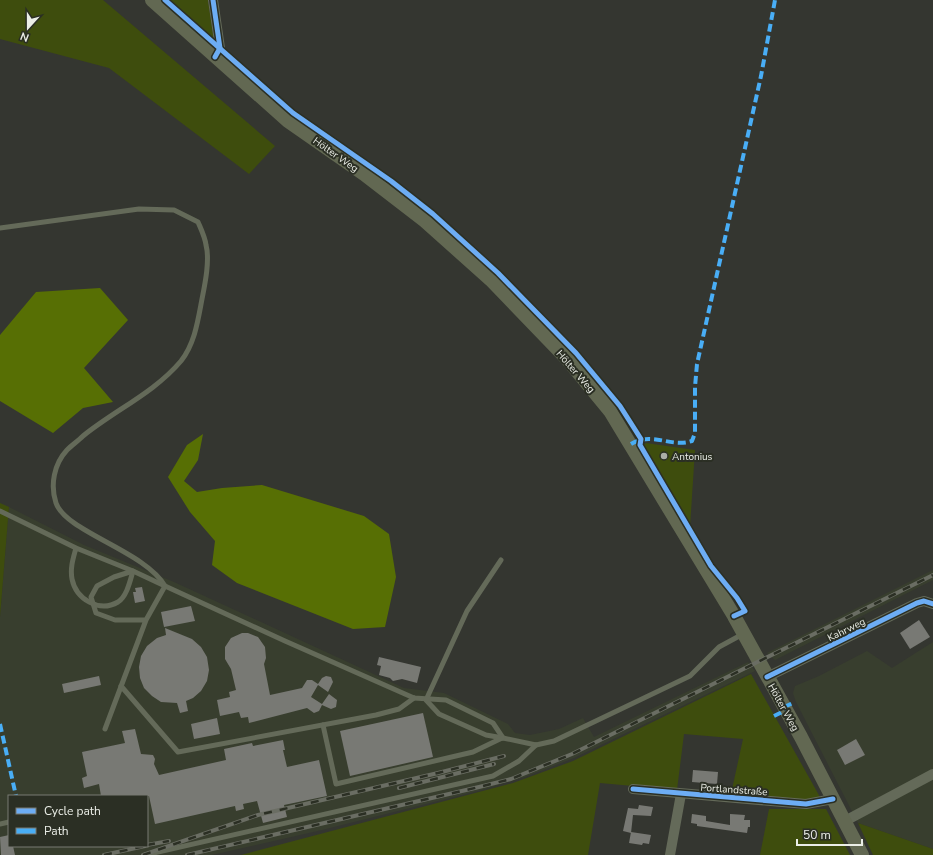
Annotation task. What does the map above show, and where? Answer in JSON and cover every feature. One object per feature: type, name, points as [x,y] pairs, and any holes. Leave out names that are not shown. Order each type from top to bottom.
[{"type":"main road","name":"Hölter Weg","points":[[152,0],[288,121],[364,174],[425,221],[491,280],[568,360],[610,411],[623,431],[744,634],[862,855]]},
{"type":"street","points":[[213,0],[220,48],[215,57]]},
{"type":"street","name":"Kahrweg","points":[[767,677],[917,603],[932,600]]},
{"type":"street","points":[[845,821],[933,774]]},
{"type":"street","name":"Portlandstraße","points":[[633,789],[806,804],[833,799]]},
{"type":"street","points":[[670,855],[681,794]]},
{"type":"lane","points":[[0,228],[139,209],[174,210],[198,222],[207,246],[206,281],[196,332],[182,360],[155,386],[94,428],[67,450],[55,470],[53,486],[56,504],[71,522],[125,552],[159,576],[165,586]]},
{"type":"lane","points":[[0,511],[76,548],[133,571],[414,698],[426,700],[446,700],[493,723],[503,738]]},
{"type":"lane","points":[[76,548],[71,565],[72,580],[81,596],[94,605],[103,606],[118,602],[128,588],[133,571]]},
{"type":"lane","points":[[426,700],[467,611],[501,560]]},
{"type":"lane","points":[[133,571],[114,577],[97,586],[91,597],[96,613],[115,620],[146,620]]},
{"type":"lane","points":[[105,729],[146,620],[165,586]]},
{"type":"lane","points":[[426,700],[439,714],[486,736],[536,745],[554,741],[690,676],[719,647],[744,634]]},
{"type":"lane","points":[[121,686],[178,752],[399,709],[414,698]]},
{"type":"lane","points":[[323,725],[336,784],[473,752],[503,738]]},
{"type":"lane","points":[[145,855],[493,776],[519,761],[536,745]]},
{"type":"shaded area","points":[[0,0],[103,0],[275,146],[249,174],[109,68],[0,39]]},
{"type":"shaded area","points":[[168,0],[208,0],[214,41]]},
{"type":"shaded area","points":[[100,288],[128,320],[84,368],[113,402],[83,408],[53,433],[0,401],[0,335],[36,292]]},
{"type":"shaded area","points":[[203,434],[198,460],[184,481],[197,492],[222,488],[262,485],[364,516],[389,534],[396,577],[385,627],[353,629],[237,583],[212,565],[215,541],[190,512],[168,477],[187,445]]},
{"type":"shaded area","points":[[646,443],[695,450],[690,527],[643,446]]},
{"type":"shaded area","points":[[0,503],[9,507],[0,617]]},
{"type":"shaded area","points":[[9,507],[84,545],[174,582],[404,688],[444,693],[508,724],[515,733],[530,735],[559,729],[583,718],[594,737],[748,662],[755,671],[574,758],[525,777],[478,791],[322,830],[212,855],[0,855],[0,617]]},
{"type":"shaded area","points":[[933,570],[933,580],[775,660],[767,653]]},
{"type":"shaded area","points":[[933,642],[933,849],[858,823],[796,702],[793,693],[795,686],[819,676],[867,651],[892,668]]},
{"type":"shaded area","points":[[751,674],[820,797],[804,801],[731,794],[743,739],[684,734],[677,790],[600,783],[588,855],[241,855],[513,783],[573,761]]},
{"type":"shaded area","points":[[769,809],[826,809],[850,855],[760,855]]},
{"type":"shaded area","points":[[858,823],[933,849],[933,855],[873,855]]},
{"type":"building","points":[[142,587],[145,601],[135,603],[133,592],[136,592],[135,588]]},
{"type":"building","points":[[191,606],[195,621],[164,627],[161,612]]},
{"type":"building","points":[[919,620],[930,637],[910,649],[900,633]]},
{"type":"building","points":[[165,628],[192,639],[201,647],[207,657],[209,670],[207,681],[201,691],[193,698],[186,701],[188,711],[180,713],[177,703],[161,702],[152,696],[144,688],[140,678],[139,667],[141,656],[147,646],[157,638],[166,635]]},
{"type":"building","points":[[242,633],[248,633],[258,637],[265,647],[266,658],[264,664],[270,695],[302,688],[307,680],[312,680],[318,684],[322,678],[326,676],[331,677],[333,682],[328,692],[318,685],[311,697],[322,704],[329,694],[337,700],[336,707],[331,709],[322,705],[319,711],[314,713],[307,708],[249,723],[248,717],[241,718],[239,712],[220,716],[217,700],[230,697],[229,692],[236,690],[231,669],[225,659],[225,647],[231,638]]},
{"type":"building","points":[[379,657],[421,667],[417,683],[402,679],[393,681],[390,678],[379,675],[381,666],[377,665]]},
{"type":"building","points":[[99,676],[101,685],[64,693],[62,684]]},
{"type":"building","points":[[423,713],[433,757],[350,776],[340,731]]},
{"type":"building","points":[[217,718],[220,734],[194,739],[191,724]]},
{"type":"building","points":[[135,729],[141,754],[153,755],[155,759],[154,764],[159,775],[226,760],[224,749],[252,743],[253,746],[283,740],[285,750],[283,750],[287,767],[319,760],[327,796],[284,805],[287,817],[263,823],[257,801],[243,804],[244,809],[236,811],[235,806],[155,824],[148,795],[101,795],[99,784],[84,788],[82,778],[87,776],[82,752],[125,743],[122,731]]},
{"type":"building","points":[[856,739],[865,755],[845,765],[837,750]]},
{"type":"building","points":[[693,770],[718,772],[717,784],[692,782]]},
{"type":"building","points":[[639,805],[653,807],[651,816],[633,815],[631,833],[623,831],[628,808],[638,809]]},
{"type":"building","points":[[692,814],[706,816],[706,821],[730,825],[730,814],[745,815],[744,820],[750,820],[750,827],[748,827],[747,833],[697,826],[697,824],[691,823]]},
{"type":"building","points":[[631,832],[651,835],[649,844],[643,843],[642,845],[629,843]]},
{"type":"building","points":[[8,835],[8,847],[13,847],[15,855],[1,855],[0,837]]},
{"type":"railway","points":[[187,855],[511,779],[572,754],[933,575]]},
{"type":"railway","points":[[143,855],[258,815],[504,756]]},
{"type":"railway","points":[[399,788],[494,764]]},
{"type":"railway","points":[[148,845],[169,841]]},
{"type":"railway","points":[[104,855],[140,847]]},
{"type":"marked path","points":[[631,444],[639,440],[646,439],[684,443],[692,441],[695,433],[695,387],[697,364],[761,76],[775,0]]},
{"type":"marked path","points":[[784,707],[793,703]]},
{"type":"marked path","points":[[774,716],[786,710]]},
{"type":"marked path","points":[[0,724],[16,795]]},
{"type":"cycle path","points":[[165,0],[293,113],[391,181],[433,214],[498,273],[576,353],[620,406],[641,439],[640,445],[711,566],[737,598],[745,611],[734,616]]},
{"type":"cycle path","points":[[213,0],[220,48],[215,57]]},
{"type":"cycle path","points":[[767,677],[917,603],[924,601],[933,604]]},
{"type":"cycle path","points":[[633,789],[806,804],[833,799]]},
{"type":"place","name":"Antonius","points":[[664,456]]}]
